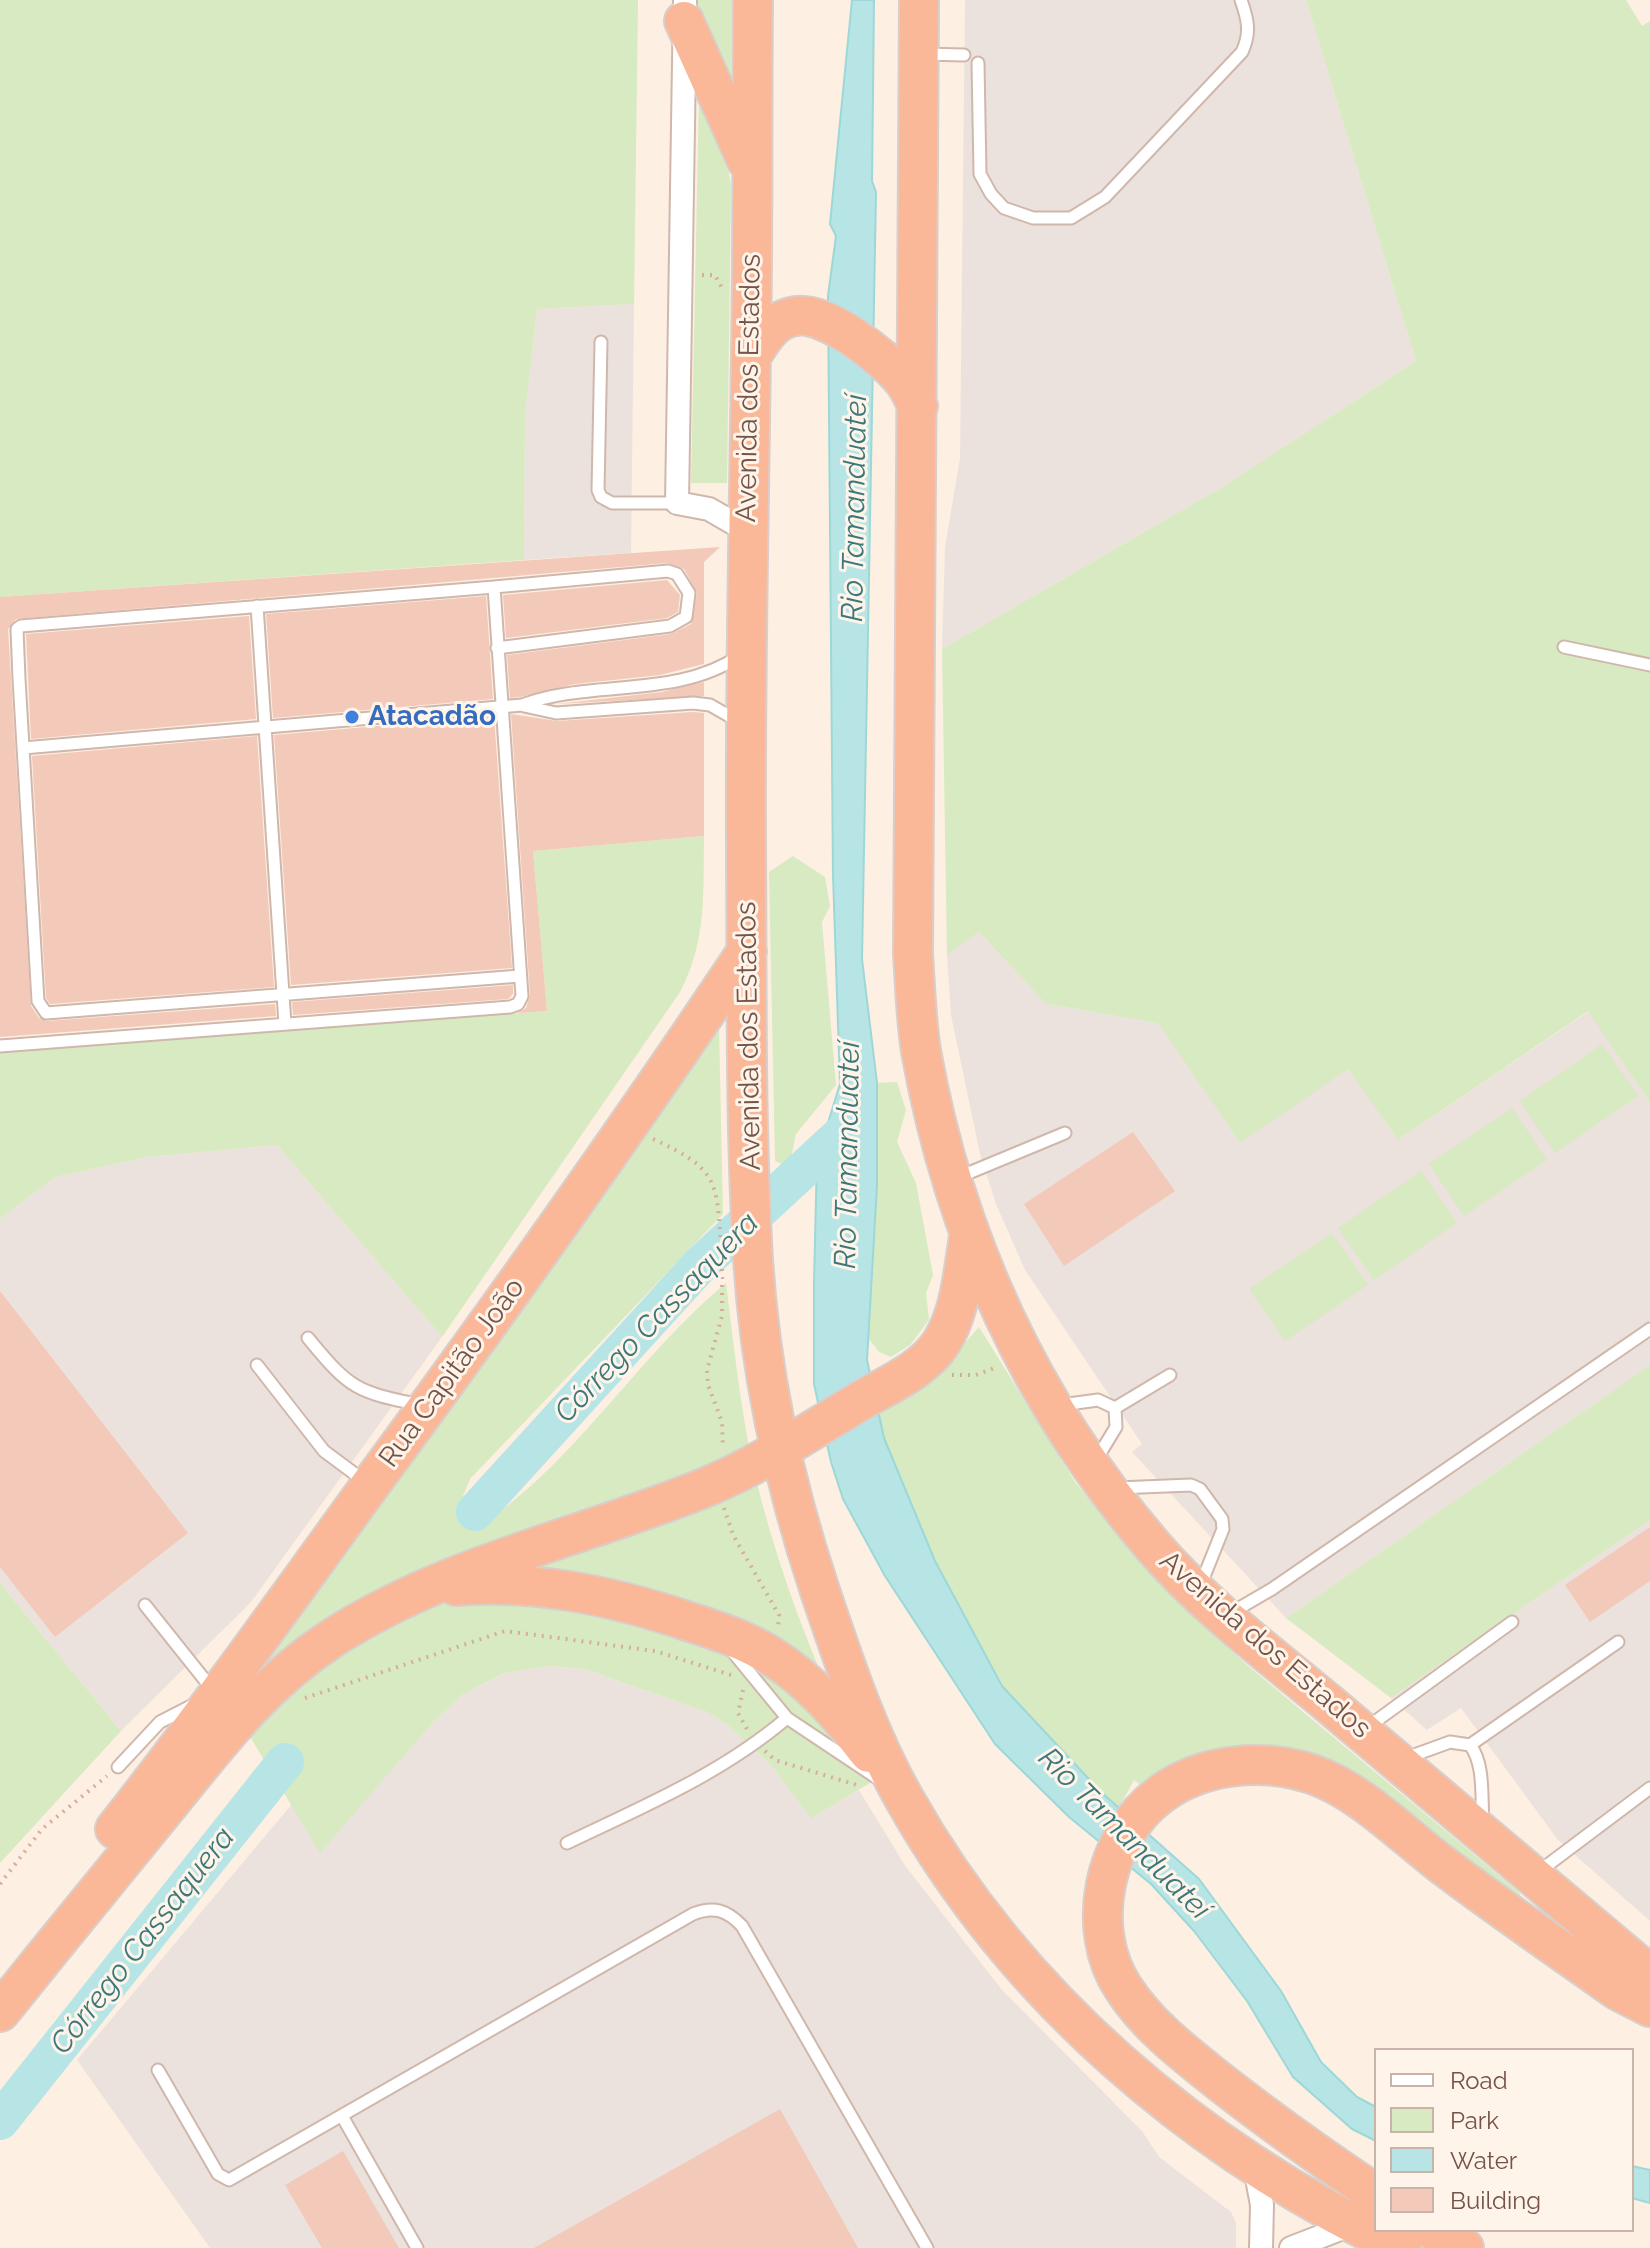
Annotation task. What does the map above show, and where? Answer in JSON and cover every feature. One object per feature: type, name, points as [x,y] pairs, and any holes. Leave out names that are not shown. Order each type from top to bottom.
[{"type":"highway","name":"Avenida dos Estados","points":[[753,0],[745,725],[753,1260],[780,1450],[809,1557],[884,1792],[1026,1968],[1141,2084],[1255,2168],[1402,2248]]},
{"type":"highway","name":"Avenida dos Estados","points":[[919,0],[913,953],[921,1048],[951,1180],[969,1237],[1021,1356],[1099,1478],[1154,1547],[1212,1604],[1650,1975]]},
{"type":"highway","points":[[684,10],[751,170]]},
{"type":"highway","points":[[751,357],[766,332],[774,326],[796,316],[811,316],[840,329],[890,367],[903,380],[918,406]]},
{"type":"highway","name":"Rua Capitão João","points":[[144,1787],[217,1695],[429,1406],[630,1126],[747,951]]},
{"type":"highway","points":[[0,1974],[144,1787],[237,1718],[292,1668],[331,1639],[429,1588],[496,1560],[703,1488],[780,1450],[914,1368],[942,1343],[958,1303],[969,1237]]},
{"type":"highway","points":[[429,1588],[536,1585],[635,1603],[709,1628],[764,1652],[807,1683],[884,1792]]},
{"type":"highway","points":[[1374,2193],[1266,2118],[1183,2053],[1143,2014],[1123,1988],[1110,1960],[1102,1929],[1102,1895],[1127,1836],[1144,1809],[1161,1794],[1188,1779],[1255,1764],[1314,1775],[1382,1818],[1617,1990],[1650,2007]]},
{"type":"highway","points":[[0,2012],[144,1787]]},
{"type":"highway","points":[[1436,2232],[1464,2248]]},
{"type":"street","points":[[684,10],[677,503],[709,509],[747,531]]},
{"type":"street","points":[[1255,2168],[1262,2205],[1261,2248]]},
{"type":"street","points":[[1291,2248],[1353,2224]]},
{"type":"lane","points":[[978,63],[980,174],[991,194],[1004,208],[1033,218],[1071,218],[1105,197],[1242,52],[1249,37],[1248,19],[1241,0]]},
{"type":"lane","points":[[919,53],[964,55]]},
{"type":"lane","points":[[601,342],[598,490],[601,497],[612,503],[677,503]]},
{"type":"lane","points":[[497,648],[670,626],[686,617],[689,593],[677,574],[668,571],[19,627],[23,748],[41,1009],[53,1014],[283,992],[520,976]]},
{"type":"lane","points":[[0,1046],[518,1004],[522,996],[494,587]]},
{"type":"lane","points":[[257,606],[285,1024]]},
{"type":"lane","points":[[1564,647],[1650,665]]},
{"type":"lane","points":[[23,748],[522,705],[553,694],[697,678],[710,674],[746,651]]},
{"type":"lane","points":[[522,705],[556,713],[693,703],[710,705],[745,725]]},
{"type":"lane","points":[[951,1180],[1065,1133]]},
{"type":"lane","points":[[1115,1408],[1116,1427],[1099,1478],[1181,1484],[1200,1489],[1222,1519],[1212,1604],[1272,1589],[1650,1329]]},
{"type":"lane","points":[[308,1338],[342,1379],[353,1387],[370,1395],[429,1406]]},
{"type":"lane","points":[[257,1365],[324,1451],[370,1485]]},
{"type":"lane","points":[[1115,1408],[1170,1375]]},
{"type":"lane","points":[[1052,1407],[1098,1400],[1115,1408]]},
{"type":"lane","points":[[145,1605],[217,1695]]},
{"type":"lane","points":[[1361,1731],[1512,1622]]},
{"type":"lane","points":[[709,1628],[752,1673],[787,1718],[884,1792]]},
{"type":"lane","points":[[1397,1762],[1450,1742],[1470,1745],[1618,1642]]},
{"type":"lane","points":[[567,1843],[699,1780],[758,1742],[787,1718]]},
{"type":"lane","points":[[1470,1745],[1477,1754],[1484,1835]]},
{"type":"lane","points":[[1533,1876],[1650,1788]]},
{"type":"lane","points":[[158,2070],[223,2179],[236,2177],[693,1914],[718,1910],[731,1914],[742,1926],[927,2248]]},
{"type":"lane","points":[[342,2116],[417,2248]]},
{"type":"path","points":[[680,274],[715,275],[732,303],[752,304]]},
{"type":"path","points":[[630,1126],[688,1155],[702,1167],[715,1187],[719,1218]]},
{"type":"path","points":[[914,1368],[958,1376],[976,1375],[1021,1356]]},
{"type":"path","points":[[296,1703],[505,1631],[655,1651],[737,1678]]},
{"type":"path","points":[[746,1683],[738,1699],[738,1713],[775,1760],[884,1792]]},
{"type":"path","points":[[0,1884],[42,1829],[144,1787]]},
{"type":"shaded area","points":[[965,0],[1306,0],[1416,361],[1224,486],[942,649],[945,547],[960,458]]},
{"type":"shaded area","points":[[634,304],[631,553],[524,560],[525,415],[537,309]]},
{"type":"shaded area","points":[[979,932],[1046,1004],[1158,1023],[1240,1142],[1348,1068],[1398,1140],[1589,1011],[1650,1103],[1650,1365],[1286,1618],[1132,1452],[1142,1444],[1025,1270],[996,1204],[980,1154],[951,1015],[947,955]]},
{"type":"shaded area","points":[[277,1145],[442,1337],[251,1602],[121,1731],[0,1583],[0,1219],[55,1177],[148,1157]]},
{"type":"shaded area","points":[[1650,1520],[1650,1921],[1558,1840],[1461,1708],[1427,1730],[1391,1698]]},
{"type":"shaded area","points":[[551,1666],[585,1669],[707,1712],[729,1726],[770,1764],[811,1817],[859,1790],[906,1867],[1003,1991],[1142,2131],[1159,2157],[1231,2212],[1236,2223],[1236,2248],[210,2248],[77,2060],[292,1804],[320,1852],[434,1721],[462,1695],[504,1673]]},
{"type":"green space","points":[[0,0],[638,0],[634,304],[537,309],[525,415],[524,560],[0,597]]},
{"type":"green space","points":[[697,0],[732,0],[731,94],[700,22]]},
{"type":"green space","points":[[1306,0],[1626,0],[1642,26],[1650,21],[1650,1103],[1588,1011],[1398,1140],[1348,1069],[1240,1143],[1158,1023],[1046,1004],[979,932],[947,955],[942,649],[1224,486],[1416,361]]},
{"type":"green space","points":[[699,94],[727,163],[731,185],[727,483],[691,483]]},
{"type":"green space","points":[[704,836],[702,916],[695,954],[680,992],[442,1337],[277,1145],[148,1157],[55,1177],[0,1219],[0,1050],[547,1011],[533,851]]},
{"type":"green space","points":[[793,856],[825,877],[830,906],[822,922],[836,1085],[796,1134],[791,1158],[784,1165],[775,1161],[769,872]]},
{"type":"green space","points":[[719,1028],[723,1214],[470,1479],[461,1501],[487,1521],[520,1496],[580,1437],[665,1341],[726,1283],[746,1431],[772,1537],[816,1662],[870,1783],[811,1818],[770,1764],[729,1726],[707,1712],[585,1669],[551,1666],[504,1673],[462,1695],[434,1721],[320,1853],[228,1700]]},
{"type":"green space","points":[[1602,1044],[1638,1096],[1555,1153],[1520,1101]]},
{"type":"green space","points":[[897,1082],[906,1110],[897,1142],[916,1183],[933,1275],[926,1293],[929,1320],[910,1345],[891,1357],[879,1352],[868,1338],[877,1185],[877,1083]]},
{"type":"green space","points":[[1512,1108],[1547,1160],[1464,1216],[1429,1164]]},
{"type":"green space","points":[[1421,1171],[1457,1223],[1374,1280],[1338,1228]]},
{"type":"green space","points":[[1332,1233],[1368,1285],[1285,1341],[1249,1289]]},
{"type":"green space","points":[[979,1327],[1075,1482],[1161,1585],[1247,1665],[1520,1893],[1520,1902],[1338,1772],[1142,1786],[1134,1780],[1119,1808],[1063,1755],[1002,1686],[935,1561],[884,1438],[879,1414],[933,1379]]},
{"type":"green space","points":[[1650,1365],[1650,1520],[1391,1698],[1286,1618]]},
{"type":"green space","points":[[0,1583],[121,1731],[0,1863]]},
{"type":"water","name":"Rio Tamanduateí","points":[[852,0],[874,0],[872,181],[876,192],[862,959],[877,1083],[877,1185],[867,1360],[884,1438],[935,1561],[1002,1686],[1101,1792],[1199,1879],[1281,1991],[1321,2062],[1357,2097],[1374,2106],[1374,2140],[1352,2129],[1293,2077],[1247,2001],[1194,1931],[1151,1884],[1069,1817],[995,1744],[885,1576],[843,1499],[831,1462],[814,1384],[817,1158],[840,1084],[833,875],[828,296],[836,236],[830,224]]},
{"type":"water","points":[[1634,2166],[1650,2170],[1650,2203],[1634,2199]]},
{"type":"building","points":[[720,547],[704,562],[704,664],[660,675],[575,684],[520,697],[510,698],[507,655],[671,634],[691,624],[697,593],[684,569],[667,563],[16,619],[8,629],[31,1006],[39,1018],[47,1021],[275,1004],[276,1016],[0,1037],[0,597]]},
{"type":"building","points":[[667,580],[680,595],[678,612],[667,618],[506,638],[503,595]]},
{"type":"building","points":[[486,596],[493,699],[273,718],[266,614]]},
{"type":"building","points":[[249,616],[256,719],[31,739],[26,634]]},
{"type":"building","points":[[704,682],[704,696],[557,704],[662,692]]},
{"type":"building","points":[[704,713],[704,836],[533,851],[547,1011],[517,1013],[526,1008],[530,995],[511,714],[557,721]]},
{"type":"building","points":[[494,716],[512,968],[291,985],[274,735]]},
{"type":"building","points":[[257,736],[274,987],[50,1004],[46,998],[32,756]]},
{"type":"building","points":[[513,985],[513,994],[508,999],[293,1015],[292,1002]]},
{"type":"building","points":[[1133,1132],[1175,1191],[1064,1266],[1024,1204]]},
{"type":"building","points":[[0,1291],[188,1533],[55,1637],[0,1567]]},
{"type":"building","points":[[1650,1527],[1650,1581],[1590,1622],[1565,1585]]},
{"type":"building","points":[[780,2109],[858,2248],[534,2248]]},
{"type":"building","points":[[343,2151],[399,2248],[322,2248],[285,2185]]},
{"type":"waterway","name":"Córrego Cassaquera","points":[[475,1512],[699,1266],[845,1131]]},
{"type":"waterway","name":"Córrego Cassaquera","points":[[0,2121],[285,1762]]},
{"type":"place","name":"Atacadão","points":[[352,717]]}]
